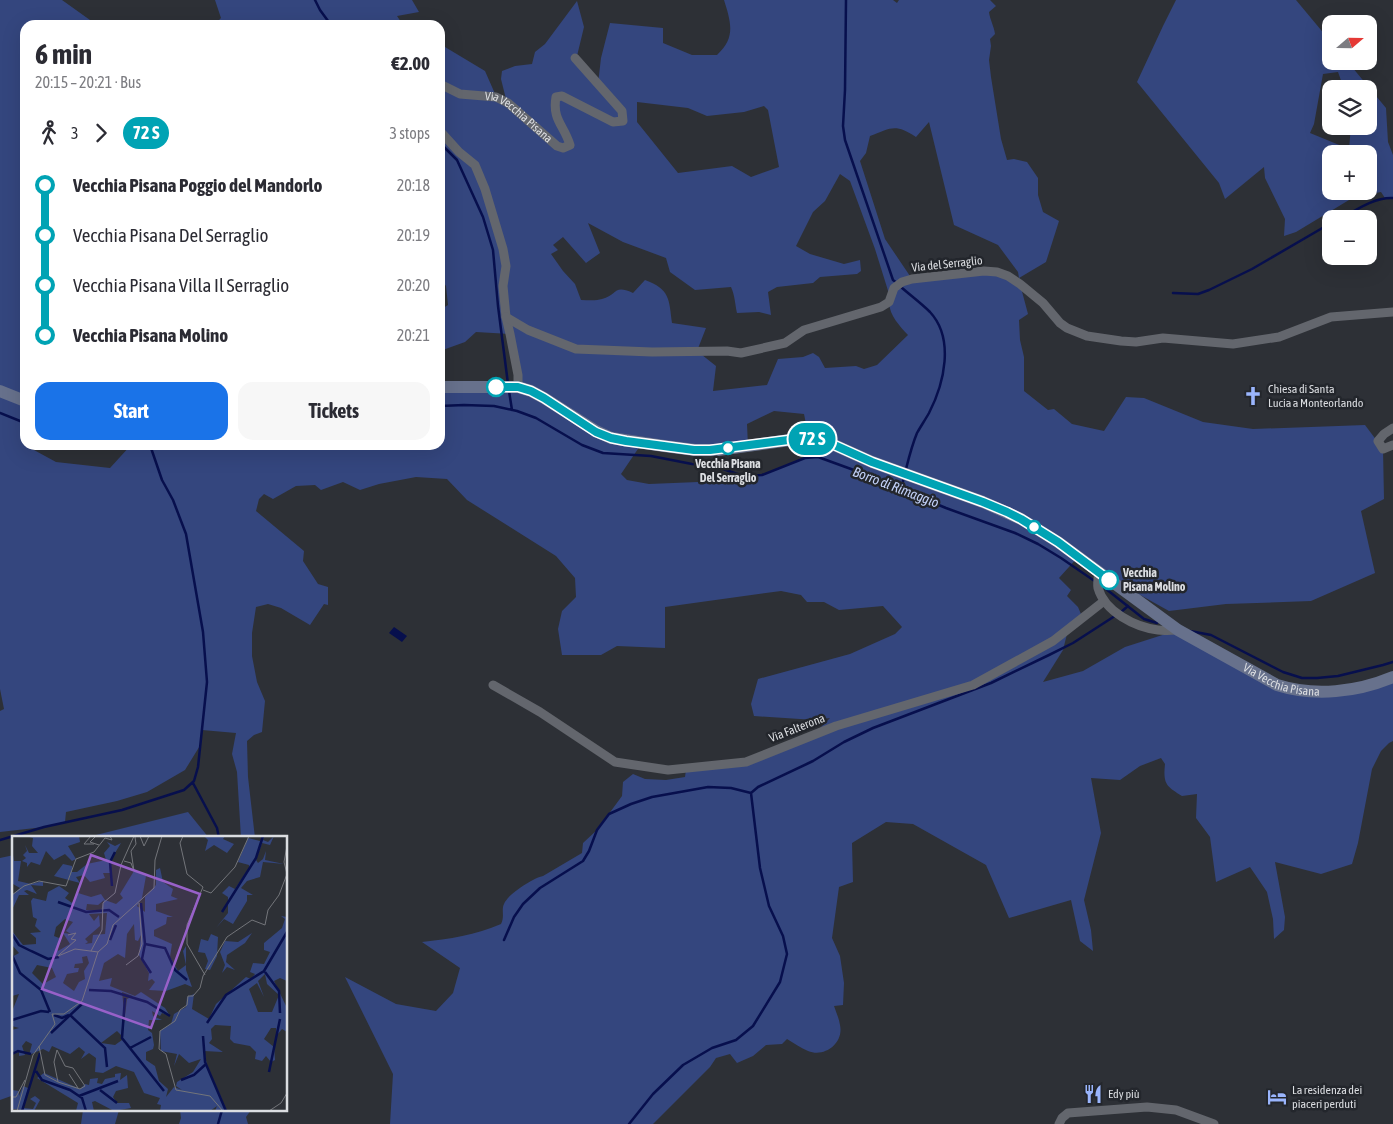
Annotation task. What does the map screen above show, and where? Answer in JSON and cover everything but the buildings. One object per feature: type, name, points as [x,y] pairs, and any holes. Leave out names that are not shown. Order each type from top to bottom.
[{"type":"main road","name":"Via Vecchia Pisana","points":[[445,388],[518,387],[544,398],[596,432],[626,441],[694,450],[718,450],[804,438],[818,439],[872,462],[983,502],[1021,519],[1058,542],[1178,630],[1278,685],[1294,690],[1312,692],[1347,690],[1393,677]]},
{"type":"main road","points":[[0,391],[20,399]]},
{"type":"street","name":"Via Vecchia Pisana","points":[[445,86],[460,94],[496,96],[557,146],[563,148],[570,145],[557,118],[556,97],[562,96],[613,122],[623,121],[622,111],[575,58]]},
{"type":"street","points":[[445,137],[459,152],[475,165],[485,189],[503,249],[506,266],[503,286],[506,317],[518,375],[518,387]]},
{"type":"street","name":"Via del Serraglio","points":[[506,317],[528,330],[576,350],[727,351],[741,353],[785,343],[804,330],[881,307],[889,302],[894,288],[902,282],[912,279],[984,271],[997,272],[1008,276],[1020,284],[1043,303],[1060,323],[1067,328],[1087,336],[1128,342],[1163,338],[1233,344],[1279,337],[1332,317],[1393,312]]},
{"type":"street","points":[[1393,428],[1384,434],[1378,442],[1383,448],[1393,445]]},
{"type":"street","points":[[1099,572],[1098,589],[1104,601]]},
{"type":"street","name":"Via Vecchia Pisana","points":[[1104,601],[1115,612],[1137,625],[1159,630],[1178,630]]},
{"type":"street","name":"Via Falterona","points":[[493,685],[540,712],[615,762],[668,770],[746,762],[836,726],[973,685],[1053,640],[1104,601]]},
{"type":"street","points":[[1059,1124],[1068,1113],[1147,1107],[1176,1110],[1214,1124]]},
{"type":"shaded area","points":[[0,0],[62,0],[90,20],[20,20],[20,450],[34,450],[56,462],[110,468],[126,450],[445,450],[445,387],[518,387],[510,334],[476,332],[465,342],[445,349],[445,307],[448,305],[445,285],[445,47],[485,71],[496,96],[507,103],[501,79],[502,71],[515,66],[532,64],[535,52],[545,44],[577,1],[584,27],[577,56],[598,84],[601,58],[610,23],[663,28],[663,43],[692,55],[717,55],[727,42],[730,29],[729,15],[724,0],[893,0],[897,3],[899,0],[990,0],[996,6],[989,12],[995,34],[990,39],[989,60],[1001,139],[1007,160],[1014,159],[1027,162],[1038,178],[1038,195],[1043,212],[1059,221],[1046,262],[1019,278],[1018,272],[998,245],[954,225],[929,122],[916,137],[898,128],[870,136],[866,153],[860,161],[885,239],[912,279],[984,271],[1020,284],[1028,314],[1019,320],[1020,340],[1024,357],[1024,391],[1048,410],[1054,409],[1072,424],[1104,431],[1126,397],[1144,398],[1203,422],[1253,429],[1365,425],[1383,449],[1384,499],[1361,511],[1375,573],[1311,601],[1226,604],[1169,611],[1099,572],[1078,557],[1059,578],[1071,590],[1067,596],[1078,607],[1083,619],[1068,630],[1063,650],[1043,682],[1083,671],[1125,647],[1178,630],[1277,685],[1312,692],[1393,677],[1393,741],[1381,751],[1372,769],[1358,843],[1352,864],[1321,874],[1275,862],[1285,917],[1284,930],[1274,939],[1273,919],[1267,892],[1250,867],[1216,882],[1210,837],[1196,818],[1197,794],[1182,796],[1169,787],[1165,780],[1165,764],[1161,758],[1140,766],[1120,780],[1091,778],[1101,833],[1084,900],[1091,930],[1093,951],[1080,941],[1071,900],[1009,918],[986,865],[913,824],[886,822],[852,843],[853,882],[839,887],[832,938],[840,956],[844,983],[843,1005],[834,1006],[840,1025],[839,1038],[836,1043],[827,1051],[814,1053],[787,1039],[782,1044],[766,1045],[753,1056],[737,1063],[730,1054],[716,1058],[710,1067],[653,1124],[390,1124],[393,1074],[345,977],[396,1004],[436,1011],[453,993],[460,968],[422,942],[462,936],[501,924],[503,906],[515,891],[582,853],[583,843],[597,830],[622,796],[623,782],[633,774],[645,779],[666,780],[685,777],[686,770],[760,760],[819,729],[830,718],[815,720],[754,716],[751,704],[758,679],[850,654],[895,634],[902,627],[883,606],[839,610],[824,602],[807,602],[801,595],[781,591],[665,607],[665,648],[617,646],[601,655],[562,655],[558,629],[562,611],[576,597],[575,578],[556,556],[467,500],[447,479],[416,477],[379,484],[360,490],[343,482],[321,490],[315,485],[296,486],[273,499],[264,494],[259,499],[256,511],[304,551],[303,561],[318,584],[328,587],[328,605],[324,604],[310,625],[281,608],[268,604],[256,607],[252,633],[252,656],[257,682],[265,701],[262,732],[254,735],[247,741],[248,777],[255,836],[241,836],[237,772],[232,754],[236,733],[202,730],[201,744],[185,770],[147,792],[117,801],[66,812],[65,822],[44,827],[0,832],[0,711],[4,709],[0,689]],"holes":[[[637,102],[688,108],[707,116],[744,112],[764,106],[768,110],[779,167],[751,177],[732,166],[678,173],[637,122]],[[840,174],[850,181],[875,249],[890,297],[890,308],[897,323],[908,335],[877,365],[864,369],[856,366],[825,368],[819,357],[813,353],[803,357],[778,359],[767,385],[713,391],[716,366],[697,351],[706,328],[672,323],[669,301],[664,291],[645,280],[633,293],[619,290],[602,299],[581,300],[575,284],[551,254],[558,250],[553,245],[563,237],[586,263],[600,253],[588,223],[623,242],[666,258],[670,272],[695,290],[731,287],[737,313],[759,312],[771,315],[768,292],[777,287],[813,283],[820,277],[857,274],[861,271],[860,260],[844,264],[810,254],[796,246],[813,212],[825,201]],[[774,411],[804,414],[809,439],[818,439],[818,457],[805,458],[762,475],[698,482],[649,484],[627,480],[621,474],[642,443],[748,446],[747,424]]]},
{"type":"shaded area","points":[[215,0],[412,0],[419,12],[397,16],[400,20],[219,20],[221,18]]},
{"type":"shaded area","points":[[1176,0],[1296,0],[1322,31],[1322,70],[1354,70],[1363,80],[1341,80],[1338,72],[1323,74],[1314,124],[1310,133],[1339,145],[1322,145],[1322,200],[1349,200],[1332,210],[1322,210],[1322,216],[1296,232],[1284,236],[1285,219],[1265,178],[1264,167],[1225,199],[1219,183],[1137,82]]},
{"type":"shaded area","points":[[1377,97],[1386,108],[1388,142],[1393,155],[1393,198],[1385,198],[1381,192],[1377,193],[1377,145],[1349,145],[1350,135],[1377,135]]},
{"type":"shaded area","points":[[394,627],[407,636],[402,642],[389,633]]},
{"type":"shaded area","points":[[188,812],[207,836],[92,836]]},
{"type":"shaded area","points":[[12,855],[12,1096],[0,1100],[0,858]]},
{"type":"shaded area","points":[[83,1112],[118,1112],[115,1124],[81,1124]]},
{"type":"shaded area","points":[[180,1112],[250,1112],[246,1117],[248,1124],[179,1124]]},
{"type":"waterway","points":[[315,0],[327,20]]},
{"type":"waterway","points":[[846,0],[843,126],[845,140],[893,280],[897,283]]},
{"type":"waterway","points":[[445,148],[457,160],[483,217],[493,250],[508,384]]},
{"type":"waterway","points":[[1356,210],[1372,202],[1393,198]]},
{"type":"waterway","points":[[1173,293],[1198,294],[1209,290],[1252,269],[1322,228]]},
{"type":"waterway","points":[[901,287],[930,312],[938,323],[945,348],[939,389],[929,413],[917,433],[906,469]]},
{"type":"waterway","points":[[509,391],[512,410]]},
{"type":"waterway","name":"Borro di Rimaggio","points":[[445,406],[494,406],[517,411],[536,418],[582,445],[603,453],[651,456],[692,464],[712,465],[743,476],[762,475],[805,458],[818,457],[946,508],[1015,533],[1038,544],[1096,582]]},
{"type":"waterway","name":"Borro di Rimaggio","points":[[0,413],[20,421]]},
{"type":"waterway","points":[[14,836],[44,827],[122,810],[184,790],[194,781],[198,767],[207,682],[203,632],[186,534],[173,500],[162,480],[152,450]]},
{"type":"waterway","points":[[901,490],[904,477]]},
{"type":"waterway","name":"Borro di Rimaggio","points":[[1101,585],[1144,619],[1157,623]]},
{"type":"waterway","points":[[751,793],[758,787],[813,761],[844,742],[873,728],[991,683],[1049,655],[1073,643],[1128,606]]},
{"type":"waterway","name":"Borro di Rimaggio","points":[[1190,631],[1211,635],[1283,672],[1302,678],[1338,676],[1393,662]]},
{"type":"waterway","points":[[193,783],[217,828],[219,836]]},
{"type":"waterway","points":[[504,940],[514,917],[523,904],[540,888],[583,861],[597,830],[609,814],[652,797],[708,787],[731,788],[751,793]]},
{"type":"waterway","points":[[629,1124],[653,1094],[683,1065],[712,1048],[736,1040],[753,1026],[780,982],[787,954],[783,936],[769,906],[760,868],[751,793]]},
{"type":"waterway","points":[[0,840],[12,836]]},
{"type":"waterway","points":[[218,1124],[221,1112]]},
{"type":"bus line","points":[[496,387],[518,387],[531,391],[596,432],[626,441],[694,450],[718,450],[804,438],[818,439],[872,462],[983,502],[1021,519],[1058,542],[1109,580]]},
{"type":"place","name":"Chiesa di Santa Lucia a Monteorlando","points":[[1253,396]]},
{"type":"place","name":"Vecchia Pisana Del Serraglio","points":[[728,448]]},
{"type":"place","name":"Vecchia Pisana Molino","points":[[1109,580]]},
{"type":"place","name":"Edy più","points":[[1093,1094]]},
{"type":"place","name":"La residenza dei piaceri perduti","points":[[1277,1097]]}]
